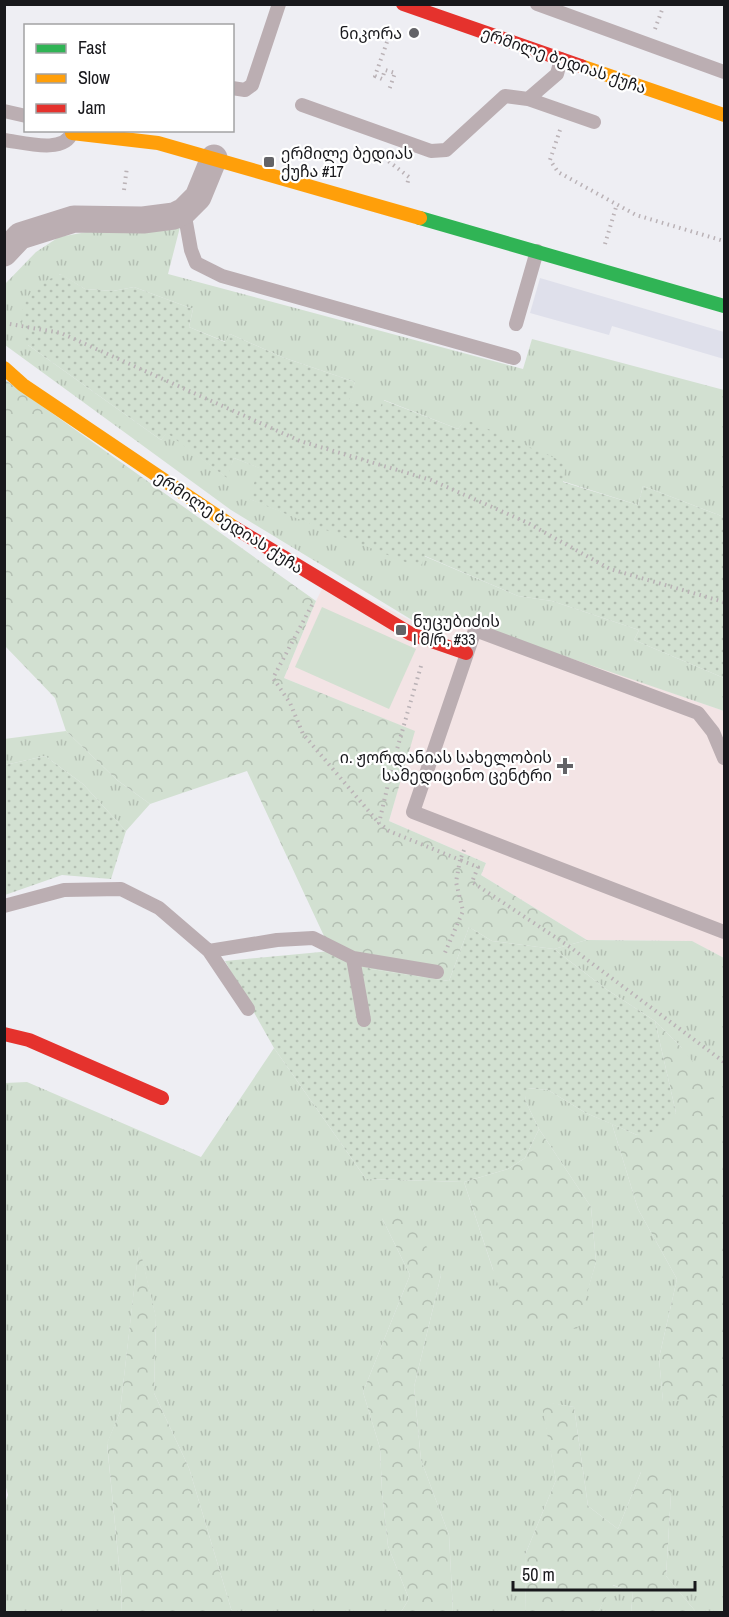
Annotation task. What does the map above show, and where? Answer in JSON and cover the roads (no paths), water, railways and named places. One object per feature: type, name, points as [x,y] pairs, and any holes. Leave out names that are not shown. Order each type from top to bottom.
[{"type":"street","name":"ერმილე ბედიას ქუჩა","points":[[403,4],[724,115]]},
{"type":"street","points":[[72,132],[158,143],[724,306]]},
{"type":"street","points":[[4,254],[20,236],[74,219],[143,220],[174,216],[184,212],[198,197],[214,158]]},
{"type":"street","name":"ერმილე ბედიას ქუჩა","points":[[4,368],[23,385],[250,538],[411,634],[466,653]]},
{"type":"street","points":[[4,1034],[29,1040],[162,1098]]},
{"type":"lane","points":[[234,88],[245,90],[252,84],[279,4]]},
{"type":"lane","points":[[537,4],[724,72]]},
{"type":"lane","points":[[528,99],[557,74],[561,59]]},
{"type":"lane","points":[[302,105],[386,133],[431,151],[446,150],[505,96],[528,99],[594,122]]},
{"type":"lane","points":[[4,111],[24,116]]},
{"type":"lane","points":[[4,140],[46,146],[60,145],[70,138],[72,132]]},
{"type":"lane","points":[[184,212],[191,250],[196,263],[222,276],[514,358]]},
{"type":"lane","points":[[516,324],[537,251]]},
{"type":"lane","points":[[724,758],[713,732],[698,713],[475,630],[413,812],[724,932]]},
{"type":"lane","points":[[4,906],[64,890],[121,889],[159,908],[210,951],[248,1009]]},
{"type":"lane","points":[[210,951],[277,940],[313,938],[353,958],[437,972]]},
{"type":"lane","points":[[353,958],[364,1020]]},
{"type":"place","name":"ნიკორა","points":[[414,33]]},
{"type":"place","name":"ერმილე ბედიას ქუჩა #17","points":[[269,162]]},
{"type":"place","name":"ნუცუბიძის I მ/რ, #33","points":[[401,630]]},
{"type":"place","name":"ი. ჟორდანიას სახელობის სამედიცინო ცენტრი","points":[[565,766]]}]
